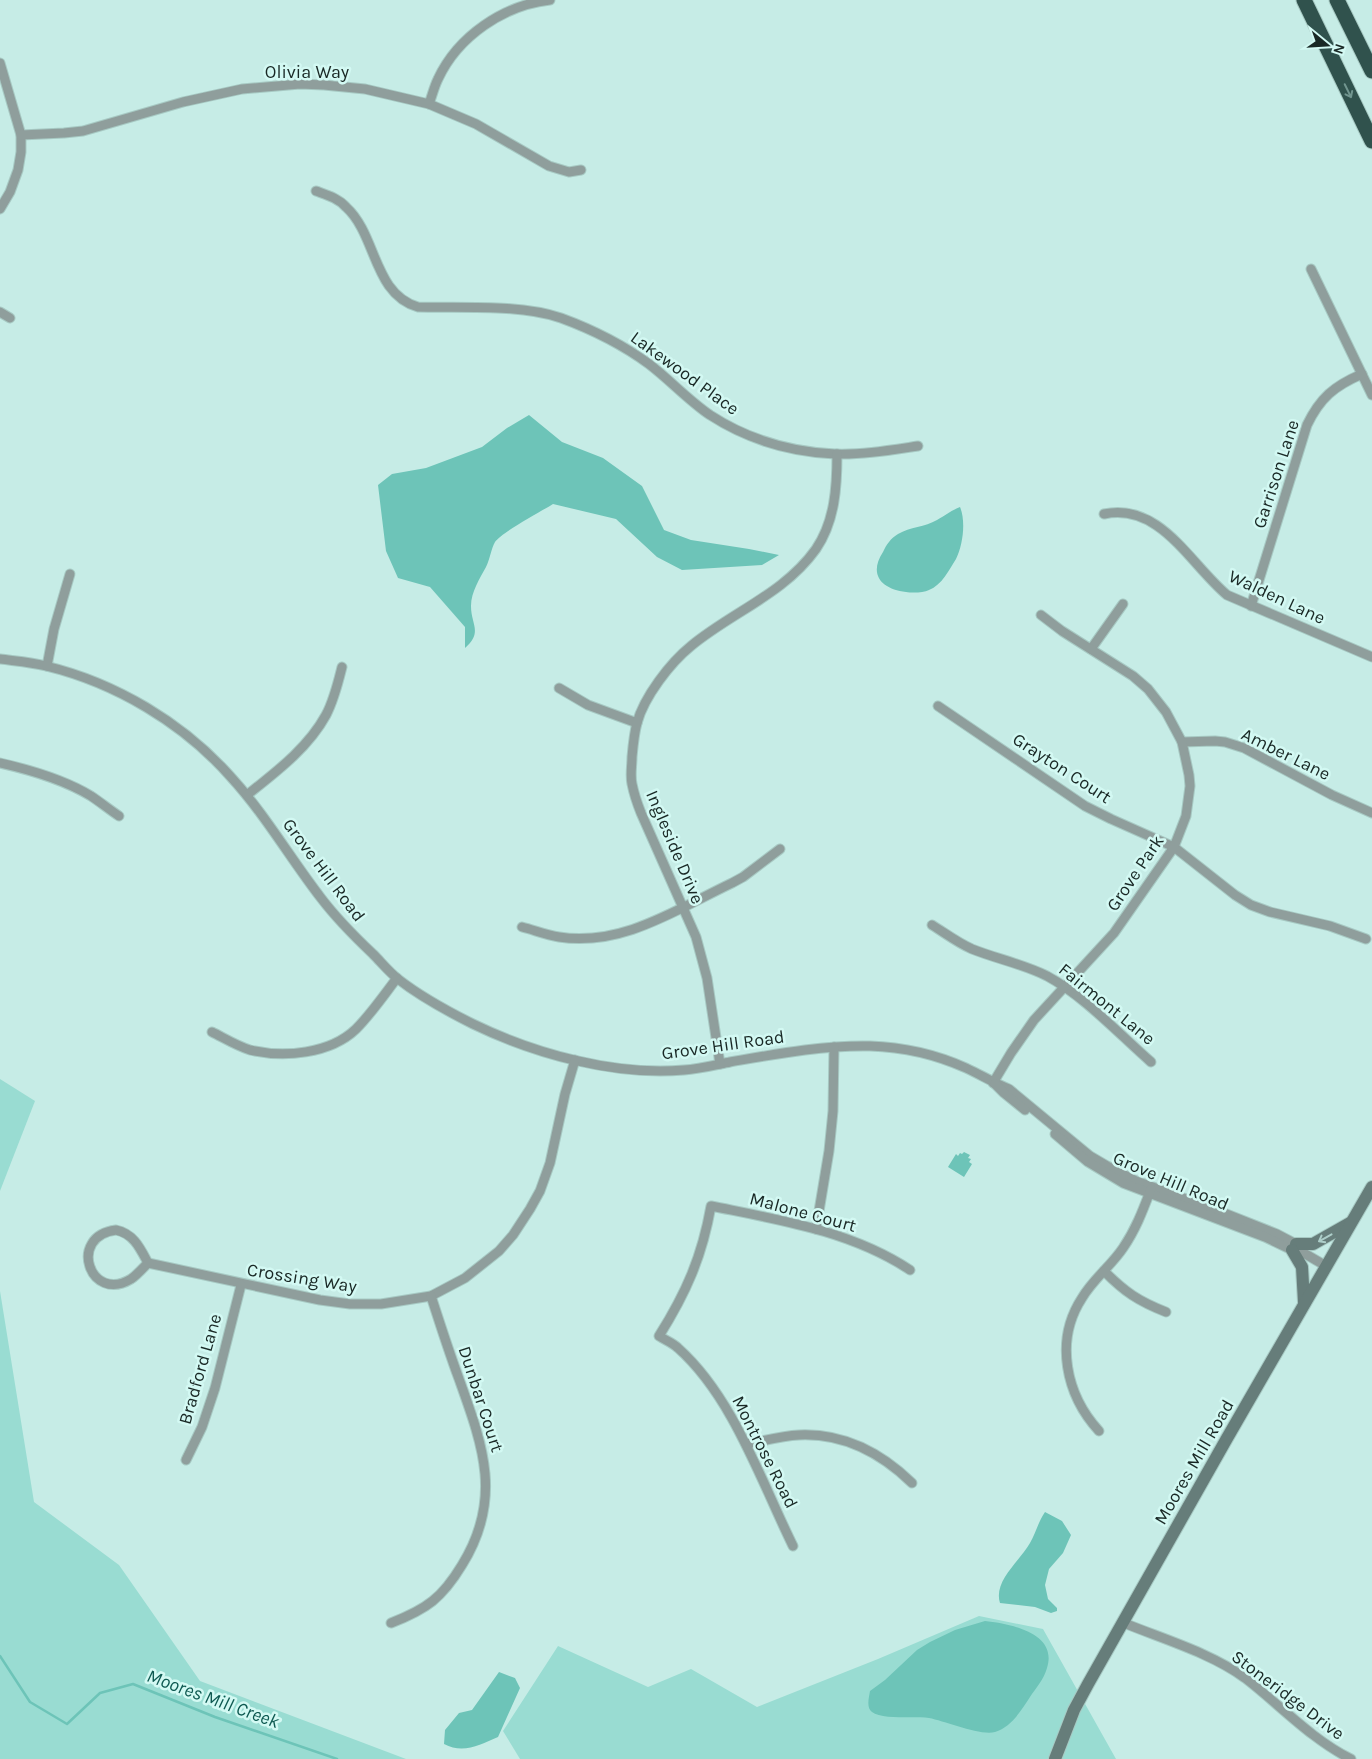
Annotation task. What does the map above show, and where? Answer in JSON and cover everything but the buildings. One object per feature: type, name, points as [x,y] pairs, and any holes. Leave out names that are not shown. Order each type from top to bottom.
[{"type":"highway","points":[[1304,0],[1372,141]]},
{"type":"highway","points":[[1337,0],[1372,72]]},
{"type":"street","points":[[429,104],[438,78],[448,62],[456,50],[477,31],[488,22],[513,9],[525,4],[550,0]]},
{"type":"street","points":[[0,63],[21,135],[18,170],[10,192],[0,209]]},
{"type":"street","name":"Olivia Way","points":[[21,135],[83,131],[242,88],[312,84],[348,86],[400,96],[429,104],[476,124],[549,166],[569,172],[581,170]]},
{"type":"street","name":"Lakewood Place","points":[[316,191],[337,200],[352,213],[388,284],[393,292],[408,304],[418,307],[521,310],[560,318],[614,342],[648,363],[709,414],[737,430],[786,447],[837,454],[918,446]]},
{"type":"street","points":[[1311,268],[1372,395]]},
{"type":"street","points":[[0,312],[10,318]]},
{"type":"street","name":"Garrison Lane","points":[[1251,606],[1307,425],[1320,402],[1331,391],[1343,382],[1362,374]]},
{"type":"street","name":"Ingleside Drive","points":[[720,1064],[707,978],[696,937],[641,813],[634,792],[631,772],[637,724],[643,709],[669,667],[690,646],[774,591],[790,578],[816,548],[826,530],[832,511],[837,479],[837,454]]},
{"type":"street","name":"Walden Lane","points":[[1104,514],[1114,512],[1128,513],[1146,518],[1161,527],[1227,596],[1372,657]]},
{"type":"street","points":[[47,666],[54,629],[70,574]]},
{"type":"street","points":[[1092,649],[1123,604]]},
{"type":"street","name":"Grove Park","points":[[993,1082],[1034,1020],[1114,933],[1174,847],[1186,816],[1190,786],[1182,742],[1166,712],[1148,689],[1133,676],[1042,615]]},
{"type":"street","name":"Grove Hill Road","points":[[0,659],[47,666],[98,683],[136,701],[201,747],[228,773],[247,796],[322,900],[348,930],[397,978],[438,1006],[476,1025],[522,1044],[575,1060],[612,1067],[654,1070],[684,1070],[791,1052],[834,1047],[871,1046],[932,1056],[964,1067],[1009,1089],[1098,1161],[1121,1174],[1151,1189],[1296,1249],[1326,1266]]},
{"type":"street","points":[[247,796],[290,760],[316,731],[327,714],[342,667]]},
{"type":"street","points":[[559,688],[588,705],[637,724]]},
{"type":"street","name":"Grayton Court","points":[[938,706],[1085,806],[1111,820],[1174,847],[1235,895],[1251,905],[1270,912],[1330,926],[1366,939]]},
{"type":"street","name":"Amber Lane","points":[[1182,742],[1215,741],[1244,748],[1332,795],[1372,813]]},
{"type":"street","points":[[0,763],[33,771],[62,781],[90,795],[119,816]]},
{"type":"street","points":[[522,927],[557,937],[588,938],[629,931],[684,908],[743,877],[780,849]]},
{"type":"street","name":"Fairmont Lane","points":[[932,924],[973,949],[1032,969],[1065,987],[1151,1062]]},
{"type":"street","points":[[212,1032],[249,1049],[280,1054],[311,1051],[329,1045],[355,1030],[397,978]]},
{"type":"street","points":[[816,1229],[832,1121],[834,1047]]},
{"type":"street","name":"Crossing Way","points":[[148,1263],[241,1284],[350,1304],[381,1304],[431,1296],[475,1271],[499,1251],[513,1235],[530,1209],[540,1192],[550,1163],[565,1094],[575,1060]]},
{"type":"street","name":"Moores Mill Road","points":[[1055,1759],[1074,1710],[1372,1187]]},
{"type":"street","points":[[1099,1432],[1085,1415],[1073,1390],[1067,1370],[1066,1346],[1070,1325],[1077,1305],[1083,1296],[1130,1238],[1151,1189]]},
{"type":"street","name":"Malone Court","points":[[659,1336],[678,1304],[696,1265],[708,1226],[711,1206],[816,1229],[876,1251],[892,1258],[910,1270]]},
{"type":"street","points":[[1304,1304],[1302,1267],[1296,1249],[1313,1244],[1352,1221]]},
{"type":"street","points":[[116,1230],[125,1232],[133,1238],[148,1263],[131,1279],[113,1285],[104,1283],[96,1278],[90,1270],[88,1252],[91,1243],[106,1231],[116,1230]]},
{"type":"street","points":[[1104,1271],[1124,1291],[1144,1304],[1166,1312]]},
{"type":"street","name":"Bradford Lane","points":[[186,1460],[202,1427],[215,1388],[241,1284]]},
{"type":"street","name":"Dunbar Court","points":[[391,1623],[424,1609],[440,1595],[453,1579],[470,1552],[478,1532],[485,1502],[486,1472],[478,1432],[431,1296]]},
{"type":"street","name":"Montrose Road","points":[[659,1336],[677,1347],[716,1392],[746,1444],[793,1546]]},
{"type":"street","points":[[746,1444],[801,1435],[841,1440],[879,1456],[912,1483]]},
{"type":"street","name":"Stoneridge Drive","points":[[1124,1623],[1228,1667],[1245,1678],[1322,1742],[1351,1759]]},
{"type":"shaded area","points":[[529,415],[562,442],[603,458],[642,486],[664,530],[691,540],[779,555],[762,565],[682,570],[657,557],[616,519],[553,504],[514,527],[495,542],[472,596],[471,613],[475,633],[465,648],[465,627],[430,587],[398,578],[386,551],[378,485],[392,474],[426,468],[482,447],[507,428]]},
{"type":"shaded area","points":[[960,507],[963,519],[963,533],[960,547],[956,559],[948,572],[934,588],[924,592],[908,592],[890,588],[880,580],[877,574],[879,560],[895,536],[932,522]]},
{"type":"shaded area","points":[[0,1079],[35,1101],[0,1191]]},
{"type":"shaded area","points":[[964,1152],[970,1155],[968,1158],[971,1159],[969,1162],[972,1164],[964,1177],[948,1167],[956,1154],[958,1156]]},
{"type":"shaded area","points":[[0,1291],[34,1502],[119,1565],[200,1681],[406,1759],[0,1759]]},
{"type":"shaded area","points":[[1045,1512],[1062,1521],[1071,1535],[1063,1553],[1049,1569],[1045,1585],[1048,1599],[1057,1608],[1057,1611],[1051,1613],[1035,1607],[1000,1603],[1000,1587],[1009,1571],[1026,1550]]},
{"type":"shaded area","points":[[979,1616],[1043,1629],[1116,1759],[520,1759],[503,1731],[558,1646],[648,1687],[691,1669],[757,1707]]},
{"type":"shaded area","points":[[985,1621],[1030,1632],[1046,1646],[1049,1656],[1046,1672],[1042,1680],[1019,1713],[1001,1730],[989,1733],[981,1732],[929,1718],[883,1716],[870,1710],[868,1702],[870,1691],[885,1680],[917,1650],[955,1630]]},
{"type":"shaded area","points":[[499,1672],[515,1678],[520,1688],[498,1737],[465,1748],[451,1747],[444,1744],[445,1730],[459,1713],[472,1710]]},
{"type":"waterway","name":"Moores Mill Creek","points":[[0,1656],[30,1702],[67,1724],[100,1693],[133,1684],[215,1717],[337,1759]]}]
